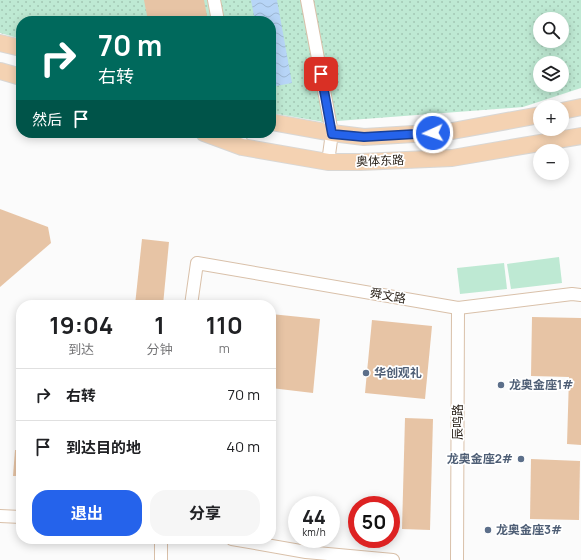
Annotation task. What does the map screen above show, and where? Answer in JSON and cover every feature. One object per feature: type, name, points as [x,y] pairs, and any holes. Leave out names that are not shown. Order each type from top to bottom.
[{"type":"main road","points":[[0,43],[16,47]]},
{"type":"main road","points":[[0,71],[16,75]]},
{"type":"main road","points":[[569,110],[581,108]]},
{"type":"main road","points":[[276,123],[332,134],[364,137],[447,132],[533,116]]},
{"type":"main road","name":"奥体东路","points":[[230,138],[328,162],[360,162],[452,158],[581,136]]},
{"type":"street","points":[[214,0],[217,16]]},
{"type":"street","points":[[307,0],[332,134],[328,162]]},
{"type":"street","name":"舜文路","points":[[192,300],[196,263],[458,308],[572,294],[581,295]]},
{"type":"street","name":"辰鸣路","points":[[457,560],[458,308]]},
{"type":"street","points":[[0,516],[16,517]]},
{"type":"street","points":[[161,560],[162,544]]},
{"type":"street","points":[[260,544],[306,552],[393,560]]},
{"type":"green space","points":[[0,0],[581,0],[581,88],[569,92],[569,56],[533,56],[533,92],[569,92],[544,100],[533,100],[533,104],[523,107],[324,122],[276,114],[276,16],[16,16],[16,38],[0,33]]},
{"type":"green space","points":[[559,257],[562,283],[511,289],[507,264]]},
{"type":"green space","points":[[504,263],[507,289],[460,294],[457,268]]},
{"type":"water","points":[[251,0],[277,0],[292,83],[276,86],[276,16],[254,16]]},
{"type":"building","points":[[144,0],[204,0],[207,16],[147,16]]},
{"type":"building","points":[[0,209],[48,227],[51,243],[0,287]]},
{"type":"building","points":[[142,239],[169,242],[163,300],[136,300]]},
{"type":"building","points":[[276,315],[320,319],[313,393],[276,389]]},
{"type":"building","points":[[532,317],[581,318],[581,445],[567,444],[569,377],[531,376]]},
{"type":"building","points":[[372,320],[432,326],[425,399],[365,393]]},
{"type":"building","points":[[405,418],[433,419],[430,530],[402,529]]},
{"type":"building","points":[[15,450],[16,450],[16,476],[13,476]]},
{"type":"building","points":[[531,459],[580,461],[579,520],[530,519]]},
{"type":"place","name":"华创观礼","points":[[366,373]]},
{"type":"place","name":"龙奥金座1#","points":[[501,385]]},
{"type":"place","name":"龙奥金座2#","points":[[521,459]]},
{"type":"place","name":"龙奥金座3#","points":[[488,530]]},
{"type":"route","points":[[321,74],[332,134],[364,137],[433,133]]}]
